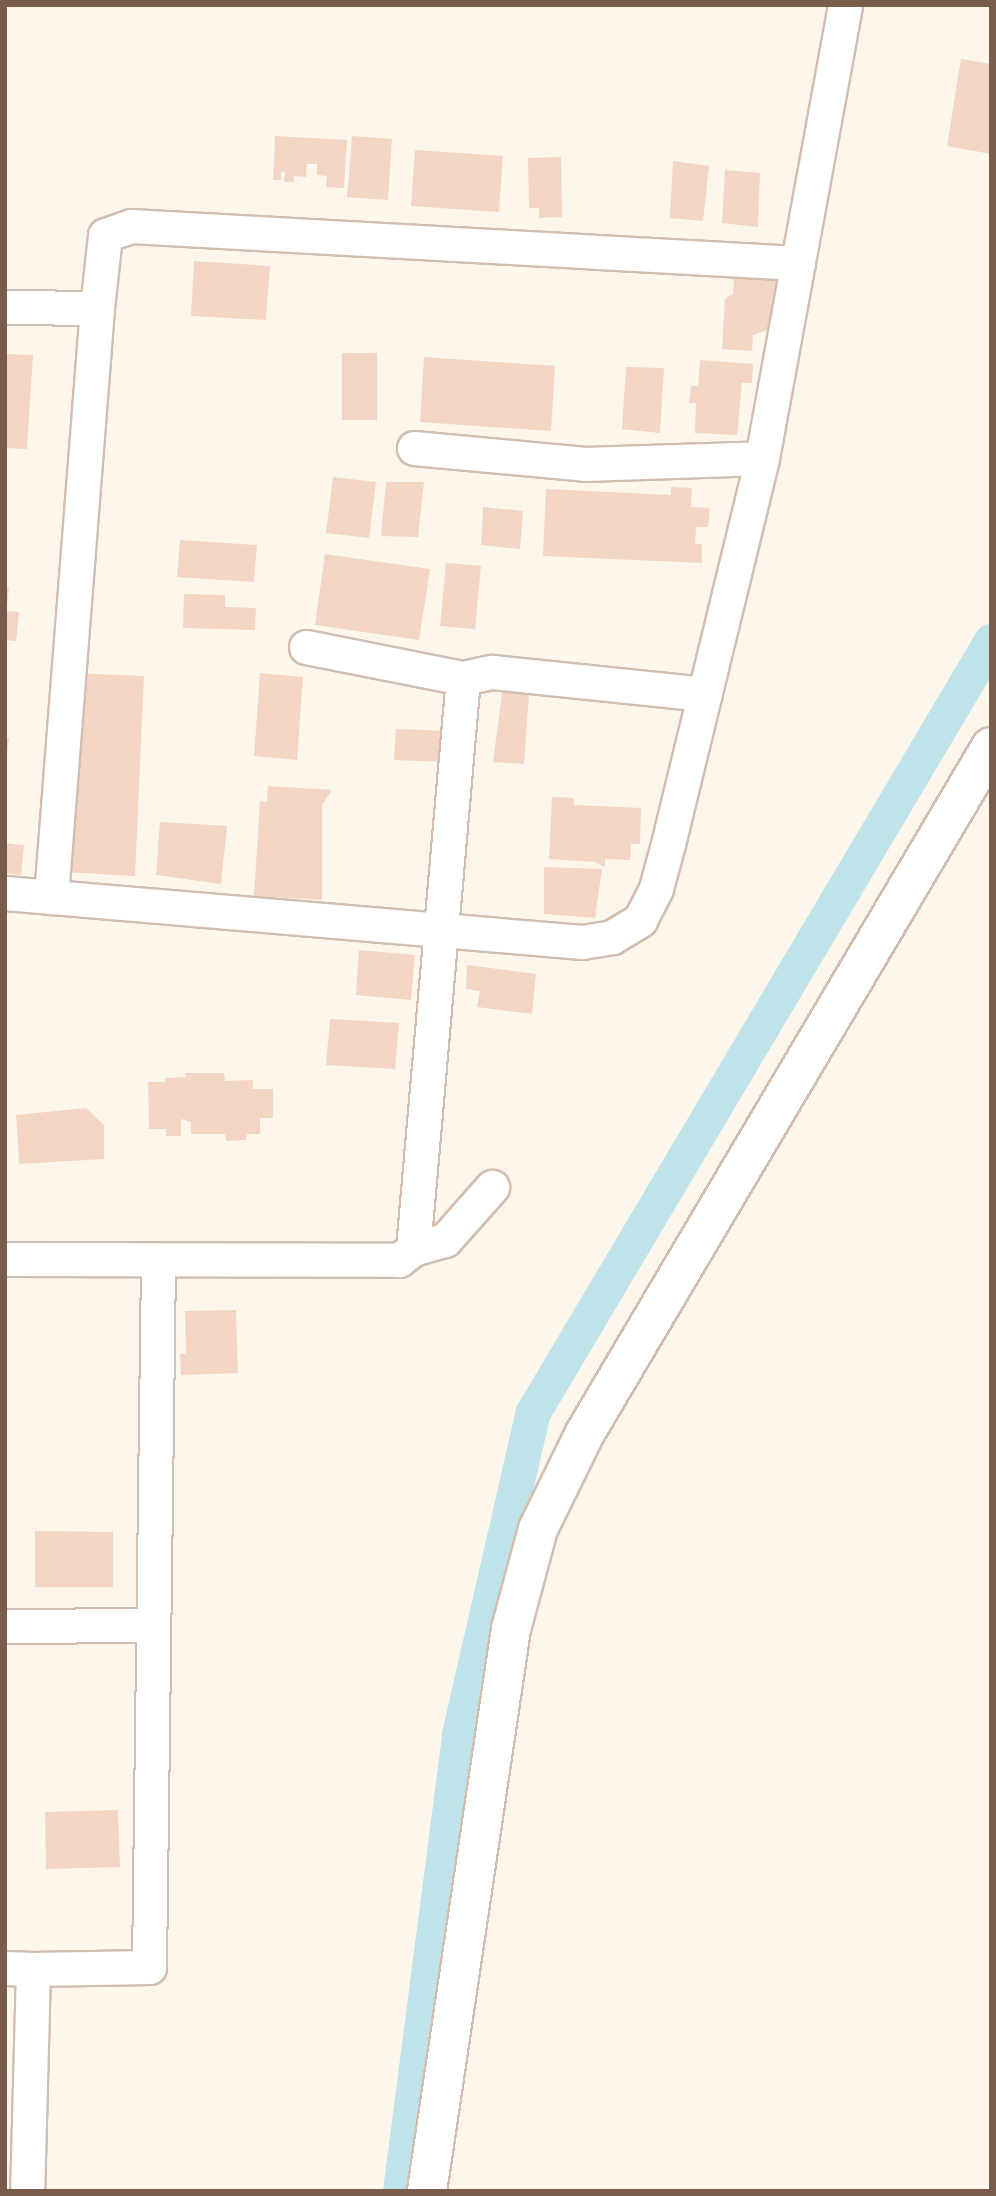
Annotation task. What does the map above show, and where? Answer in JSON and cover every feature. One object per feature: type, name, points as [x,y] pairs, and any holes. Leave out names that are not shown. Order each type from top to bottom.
[{"type":"street","points":[[5,893],[582,942],[611,937],[634,926],[656,888],[762,458],[845,5]]},
{"type":"street","points":[[51,897],[105,235],[131,226],[798,263]]},
{"type":"street","points":[[5,307],[97,308]]},
{"type":"street","points":[[414,447],[585,464],[762,458]]},
{"type":"street","points":[[306,647],[463,678],[492,672],[705,694]]},
{"type":"street","points":[[413,1249],[463,678]]},
{"type":"street","points":[[427,2191],[511,1629],[538,1529],[585,1433],[991,747]]},
{"type":"street","points":[[5,1259],[399,1260],[413,1249],[445,1240],[492,1187]]},
{"type":"street","points":[[27,2191],[19,1969],[149,1967],[158,1260]]},
{"type":"street","points":[[5,1626],[153,1625]]},
{"type":"building","points":[[961,59],[991,64],[991,154],[947,146]]},
{"type":"building","points":[[275,136],[347,140],[344,188],[326,187],[327,176],[317,175],[317,164],[307,164],[306,177],[294,176],[294,182],[284,182],[285,172],[281,172],[281,180],[273,180]]},
{"type":"building","points":[[352,136],[392,139],[388,200],[347,197]]},
{"type":"building","points":[[415,150],[503,156],[499,212],[411,206]]},
{"type":"building","points":[[561,157],[562,217],[539,218],[539,208],[529,208],[528,158]]},
{"type":"building","points":[[673,161],[709,166],[703,221],[670,218]]},
{"type":"building","points":[[725,170],[760,173],[758,227],[722,223]]},
{"type":"building","points":[[194,261],[270,266],[266,320],[191,316]]},
{"type":"building","points":[[734,278],[777,281],[775,328],[753,335],[752,351],[722,349],[725,299],[733,294]]},
{"type":"building","points":[[342,353],[377,353],[377,420],[342,420]]},
{"type":"building","points":[[5,354],[33,355],[27,449],[5,448]]},
{"type":"building","points":[[424,357],[555,366],[551,431],[420,422]]},
{"type":"building","points":[[700,360],[753,364],[752,383],[742,383],[737,435],[695,433],[696,403],[689,403],[691,386],[698,386]]},
{"type":"building","points":[[626,367],[664,368],[660,433],[622,429]]},
{"type":"building","points":[[333,477],[376,482],[369,538],[326,533]]},
{"type":"building","points":[[386,482],[424,482],[418,537],[381,536]]},
{"type":"building","points":[[671,487],[692,488],[691,507],[710,508],[708,527],[696,527],[695,544],[702,544],[702,563],[543,556],[546,489],[671,495]]},
{"type":"building","points":[[483,507],[523,511],[520,549],[481,545]]},
{"type":"building","points":[[180,540],[257,545],[254,582],[177,577]]},
{"type":"building","points":[[325,554],[430,569],[419,640],[315,625]]},
{"type":"building","points":[[446,563],[481,566],[475,629],[440,626]]},
{"type":"building","points":[[5,587],[9,587],[7,607],[5,607]]},
{"type":"building","points":[[184,594],[225,595],[225,607],[256,608],[255,630],[183,628]]},
{"type":"building","points":[[5,611],[19,612],[16,641],[5,640]]},
{"type":"building","points":[[73,673],[144,676],[135,876],[63,872]]},
{"type":"building","points":[[260,673],[303,677],[297,760],[254,756]]},
{"type":"building","points":[[504,679],[530,681],[524,764],[493,762]]},
{"type":"building","points":[[396,729],[449,731],[448,762],[394,760]]},
{"type":"building","points":[[5,738],[9,738],[7,755],[5,755]]},
{"type":"building","points":[[268,786],[332,790],[322,805],[322,900],[254,896],[260,801],[267,802]]},
{"type":"building","points":[[552,797],[574,798],[574,805],[641,808],[640,844],[631,844],[630,860],[605,859],[605,867],[594,862],[549,859]]},
{"type":"building","points":[[160,822],[227,826],[221,884],[156,875]]},
{"type":"building","points":[[5,843],[24,845],[21,875],[5,873]]},
{"type":"building","points":[[544,867],[602,869],[595,918],[544,914]]},
{"type":"building","points":[[359,950],[415,955],[411,1000],[356,995]]},
{"type":"building","points":[[467,965],[536,974],[532,1014],[477,1007],[480,991],[466,989]]},
{"type":"building","points":[[330,1019],[399,1023],[395,1069],[326,1065]]},
{"type":"building","points":[[185,1073],[224,1073],[225,1081],[253,1080],[253,1089],[273,1089],[273,1118],[260,1118],[260,1134],[247,1134],[246,1140],[226,1141],[225,1134],[191,1134],[191,1122],[181,1119],[181,1136],[166,1136],[166,1129],[149,1129],[148,1082],[165,1082],[165,1078],[186,1077]]},
{"type":"building","points":[[86,1108],[104,1125],[104,1159],[19,1164],[16,1115]]},
{"type":"building","points":[[236,1310],[238,1373],[181,1375],[180,1354],[186,1354],[185,1311]]},
{"type":"building","points":[[35,1531],[113,1532],[113,1587],[35,1587]]},
{"type":"building","points":[[118,1810],[120,1867],[46,1869],[45,1812]]},
{"type":"waterway","points":[[400,2191],[459,1734],[533,1412],[991,641]]}]
